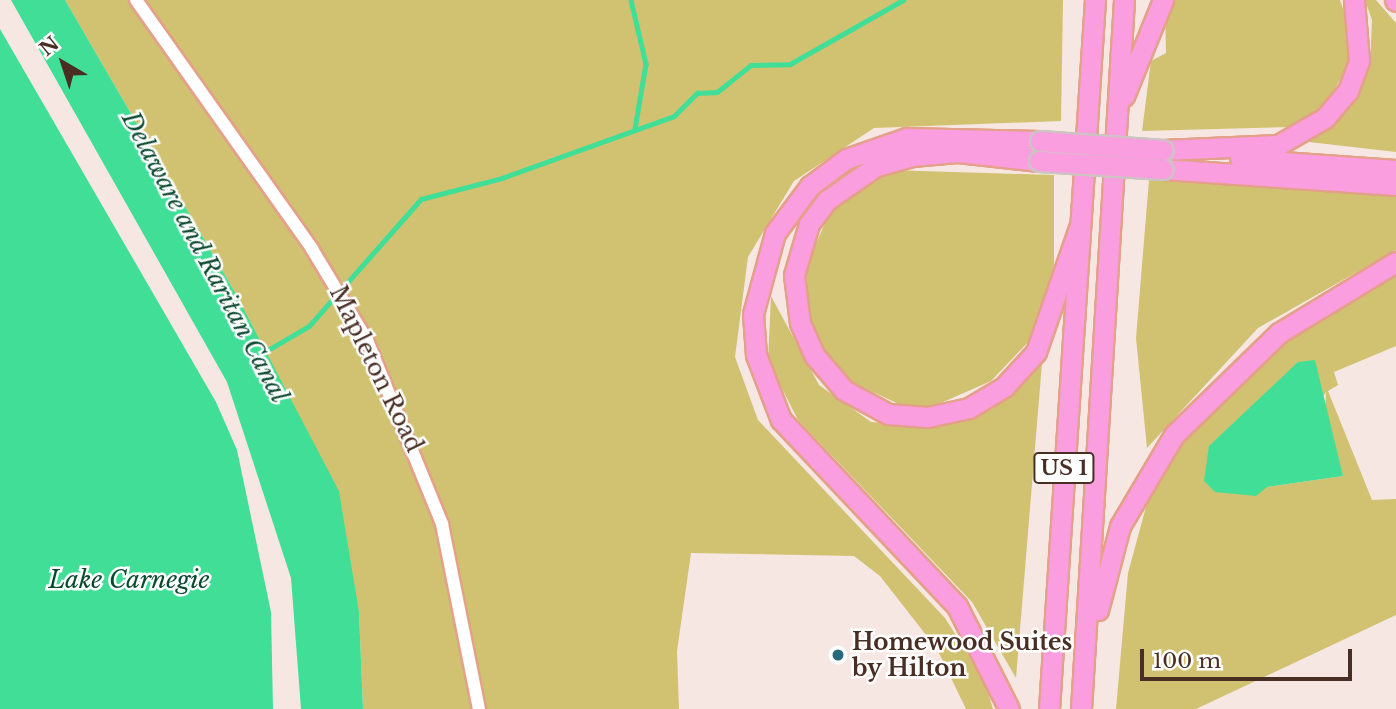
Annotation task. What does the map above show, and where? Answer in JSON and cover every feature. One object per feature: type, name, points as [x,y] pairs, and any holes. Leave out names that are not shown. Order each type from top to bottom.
[{"type":"highway","name":"US 1","points":[[1049,709],[1095,0]]},
{"type":"highway","name":"US 1","points":[[1081,709],[1124,0]]},
{"type":"highway","points":[[1117,113],[1163,0]]},
{"type":"highway","points":[[1163,160],[1194,153],[1278,145],[1325,118],[1348,91],[1359,61],[1354,0]]},
{"type":"highway","points":[[1009,709],[957,606],[781,420],[756,355],[753,314],[775,233],[810,186],[846,159],[906,138],[1163,160],[1396,185]]},
{"type":"highway","points":[[1039,151],[957,152],[912,156],[876,166],[827,200],[809,224],[794,275],[800,324],[814,355],[844,390],[888,414],[928,417],[978,404],[1004,387],[1036,352],[1079,228]]},
{"type":"highway","points":[[1194,153],[1396,170]]},
{"type":"highway","points":[[1085,647],[1112,544],[1174,435],[1279,333],[1396,262]]},
{"type":"street","name":"Mapleton Road","points":[[136,0],[349,308],[428,479],[456,580],[479,709]]},
{"type":"shaded area","points":[[65,0],[1063,0],[1061,121],[874,128],[794,181],[748,257],[735,357],[758,420],[945,618],[984,679],[993,709],[966,709],[937,649],[880,576],[854,556],[691,553],[677,651],[679,709],[363,709],[359,612],[233,289]]},
{"type":"shaded area","points":[[1173,0],[1340,0],[1353,37],[1346,70],[1325,105],[1292,127],[1142,131],[1151,61],[1166,53],[1165,11]]},
{"type":"shaded area","points":[[1365,0],[1376,0],[1396,23],[1396,152],[1309,142],[1352,106],[1370,66],[1372,20]]},
{"type":"shaded area","points":[[888,170],[1054,175],[1054,265],[1032,338],[991,381],[918,413],[843,378],[809,331],[806,266],[830,212]]},
{"type":"shaded area","points":[[1149,180],[1396,191],[1396,250],[1258,328],[1147,448],[1136,338]]},
{"type":"shaded area","points":[[1396,273],[1396,346],[1334,372],[1338,385],[1328,391],[1372,500],[1396,499],[1396,615],[1196,709],[1116,709],[1128,573],[1153,481],[1185,435],[1247,373],[1302,329]],"holes":[[[1326,392],[1325,419],[1343,476],[1267,487]]]},
{"type":"shaded area","points":[[771,296],[819,385],[871,422],[940,427],[993,409],[1043,351],[1016,678],[972,602],[798,420],[768,361]]},
{"type":"water","name":"Delaware and Raritan Canal","points":[[11,0],[65,0],[233,289],[339,491],[359,612],[363,709],[301,709],[291,578],[227,382]]},
{"type":"water","name":"Lake Carnegie","points":[[0,29],[216,402],[237,450],[271,612],[273,709],[0,709]]},
{"type":"water","points":[[1315,360],[1343,476],[1267,487],[1256,496],[1215,492],[1204,481],[1209,446],[1298,362]]},
{"type":"waterway","points":[[631,0],[646,64],[635,129]]},
{"type":"waterway","name":"Delaware and Raritan Canal","points":[[263,353],[309,326],[421,199],[502,178],[674,116],[697,93],[717,92],[751,65],[790,64],[903,0]]},
{"type":"place","name":"Homewood Suites by Hilton","points":[[838,655]]}]
